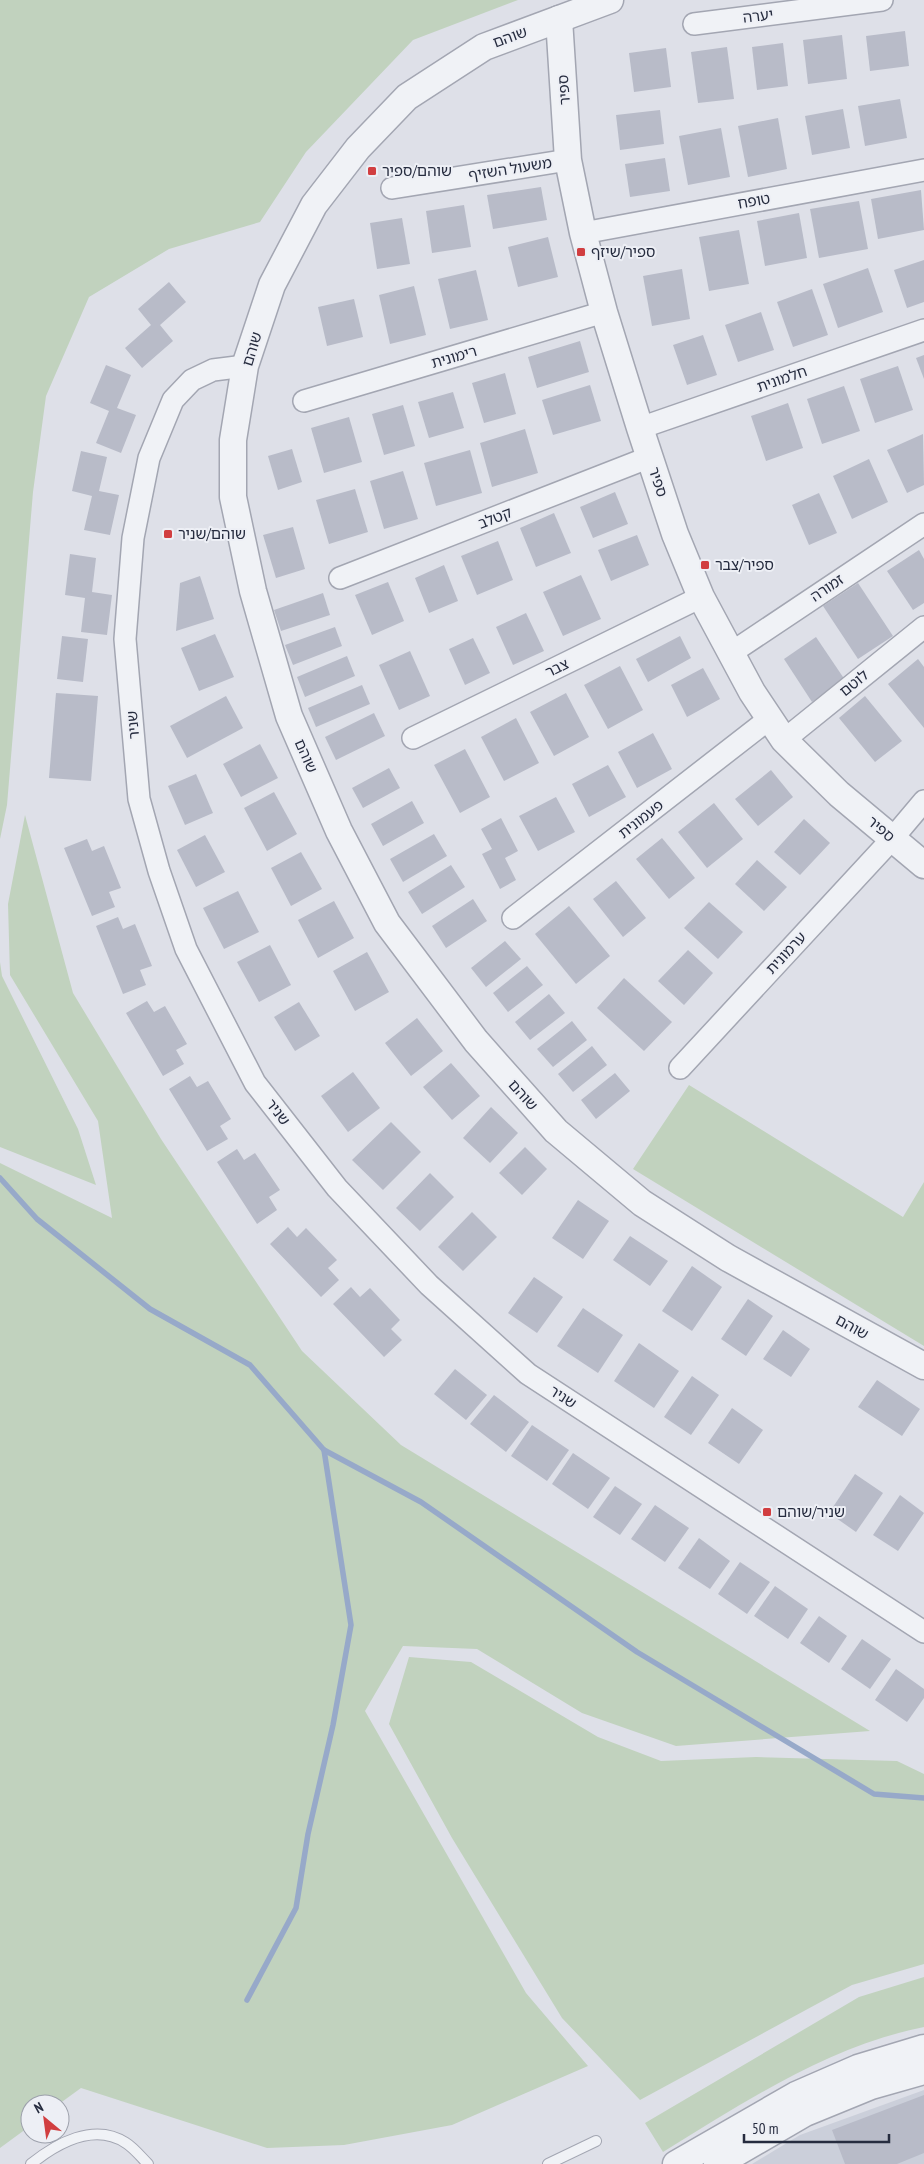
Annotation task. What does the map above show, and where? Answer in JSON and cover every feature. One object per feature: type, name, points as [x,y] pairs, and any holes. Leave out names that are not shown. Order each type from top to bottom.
[{"type":"street","name":"שוהם","points":[[610,0],[484,47],[407,97],[358,148],[314,205],[276,277],[246,366],[233,440],[233,497],[253,592],[289,716],[339,831],[387,923],[476,1042],[556,1131],[642,1203],[728,1258],[924,1366]]},
{"type":"street","name":"יערה","points":[[694,24],[882,0]]},
{"type":"street","name":"ספיר","points":[[559,19],[568,160],[583,232],[604,312],[640,428],[675,534],[701,597],[731,653],[777,729],[839,794],[924,865]]},
{"type":"street","name":"משעול השזיף","points":[[392,188],[568,160]]},
{"type":"street","name":"טופח","points":[[583,232],[924,170]]},
{"type":"street","name":"רימונית","points":[[304,401],[604,312]]},
{"type":"street","name":"חלמונית","points":[[640,428],[924,330]]},
{"type":"street","name":"שניר","points":[[246,366],[213,370],[192,380],[173,400],[149,458],[132,538],[125,639],[140,800],[159,871],[186,949],[255,1083],[336,1188],[429,1285],[528,1374],[924,1632]]},
{"type":"street","name":"קטלב","points":[[340,578],[650,457]]},
{"type":"street","name":"זמורה","points":[[731,653],[924,524]]},
{"type":"street","name":"צבר","points":[[413,738],[701,597]]},
{"type":"street","name":"לוטם","points":[[777,729],[924,627]]},
{"type":"street","name":"פעמונית","points":[[513,918],[777,729]]},
{"type":"street","name":"ערמונית","points":[[680,1068],[924,802]]},
{"type":"street","points":[[676,2164],[796,2095],[858,2068],[924,2048]]},
{"type":"street","points":[[717,2164],[805,2113],[871,2086],[924,2071]]},
{"type":"lane","points":[[31,2164],[45,2152],[67,2140],[85,2135],[106,2135],[126,2142],[148,2164]]},
{"type":"lane","points":[[548,2164],[596,2141]]},
{"type":"shaded area","points":[[924,2090],[924,2164],[752,2164],[800,2135]]},
{"type":"green space","points":[[0,0],[518,0],[413,40],[306,152],[260,222],[169,249],[89,297],[46,396],[33,492],[7,805],[0,839]]},
{"type":"green space","points":[[25,815],[73,993],[161,1139],[302,1351],[401,1445],[870,1731],[676,1746],[582,1713],[477,1649],[403,1646],[365,1711],[526,1993],[588,2066],[452,2125],[344,2145],[267,2148],[81,2088],[70,2096],[70,2094],[20,2094],[20,2133],[0,2148],[0,1163],[112,1218],[98,1121],[10,975],[8,904]]},
{"type":"green space","points":[[0,962],[2,976],[78,1129],[96,1185],[0,1147]]},
{"type":"green space","points":[[689,1085],[903,1217],[924,1182],[924,1346],[633,1169]]},
{"type":"green space","points":[[409,1657],[471,1662],[598,1737],[661,1761],[756,1757],[897,1761],[924,1774],[924,1964],[852,1985],[640,2100],[562,2018],[452,1838],[389,1724]]},
{"type":"green space","points":[[924,1977],[924,2027],[889,2036],[821,2062],[756,2095],[663,2152],[645,2123],[859,1997]]},
{"type":"building","points":[[905,31],[909,66],[870,71],[866,36]]},
{"type":"building","points":[[842,35],[847,79],[808,84],[803,40]]},
{"type":"building","points":[[783,43],[788,86],[757,90],[752,47]]},
{"type":"building","points":[[727,47],[734,99],[698,103],[691,52]]},
{"type":"building","points":[[666,48],[671,87],[634,92],[629,53]]},
{"type":"building","points":[[900,99],[907,138],[865,146],[858,106]]},
{"type":"building","points":[[843,109],[850,148],[812,155],[805,116]]},
{"type":"building","points":[[660,110],[664,144],[620,150],[616,115]]},
{"type":"building","points":[[778,118],[787,169],[748,177],[738,126]]},
{"type":"building","points":[[721,128],[730,177],[688,185],[679,136]]},
{"type":"building","points":[[665,158],[670,191],[630,197],[625,164]]},
{"type":"building","points":[[541,187],[547,220],[493,229],[487,195]]},
{"type":"building","points":[[921,190],[924,230],[878,239],[871,199]]},
{"type":"building","points":[[859,201],[868,249],[819,258],[810,209]]},
{"type":"building","points":[[464,205],[471,247],[432,253],[426,211]]},
{"type":"building","points":[[799,213],[807,258],[765,266],[757,221]]},
{"type":"building","points":[[402,218],[410,264],[377,269],[370,223]]},
{"type":"building","points":[[739,230],[749,284],[709,291],[699,237]]},
{"type":"building","points":[[548,237],[558,277],[518,287],[508,247]]},
{"type":"building","points":[[924,260],[924,302],[907,308],[894,270]]},
{"type":"building","points":[[868,268],[883,312],[838,328],[823,284]]},
{"type":"building","points":[[682,269],[690,319],[652,326],[643,276]]},
{"type":"building","points":[[476,270],[488,320],[450,329],[438,279]]},
{"type":"building","points":[[169,282],[186,302],[160,325],[173,341],[142,368],[125,348],[151,325],[138,309]]},
{"type":"building","points":[[414,286],[426,335],[390,344],[379,295]]},
{"type":"building","points":[[812,289],[828,335],[793,347],[777,302]]},
{"type":"building","points":[[354,299],[363,337],[327,346],[318,307]]},
{"type":"building","points":[[761,312],[774,350],[738,362],[725,325]]},
{"type":"building","points":[[703,335],[717,375],[687,385],[673,345]]},
{"type":"building","points":[[580,341],[589,372],[537,388],[528,357]]},
{"type":"building","points":[[924,355],[924,379],[916,358]]},
{"type":"building","points":[[106,365],[131,375],[117,408],[136,415],[121,453],[96,443],[109,411],[90,403]]},
{"type":"building","points":[[898,366],[913,410],[875,423],[860,379]]},
{"type":"building","points":[[505,373],[516,414],[484,423],[472,383]]},
{"type":"building","points":[[590,385],[601,421],[553,435],[542,400]]},
{"type":"building","points":[[844,386],[860,431],[822,444],[807,399]]},
{"type":"building","points":[[453,392],[464,428],[429,438],[418,402]]},
{"type":"building","points":[[788,403],[803,448],[766,461],[751,416]]},
{"type":"building","points":[[403,405],[415,446],[384,455],[372,414]]},
{"type":"building","points":[[349,417],[362,462],[324,473],[311,428]]},
{"type":"building","points":[[525,429],[538,473],[492,487],[480,443]]},
{"type":"building","points":[[923,434],[924,485],[907,493],[887,450]]},
{"type":"building","points":[[292,449],[302,482],[278,490],[268,456]]},
{"type":"building","points":[[470,450],[482,493],[436,506],[424,463]]},
{"type":"building","points":[[81,451],[107,457],[99,491],[119,495],[110,535],[84,530],[92,496],[72,491]]},
{"type":"building","points":[[869,459],[888,502],[852,519],[833,476]]},
{"type":"building","points":[[403,471],[418,519],[384,529],[370,481]]},
{"type":"building","points":[[355,489],[368,532],[329,544],[316,500]]},
{"type":"building","points":[[615,492],[628,524],[593,538],[580,507]]},
{"type":"building","points":[[819,493],[837,533],[809,545],[792,505]]},
{"type":"building","points":[[554,513],[571,553],[536,567],[520,528]]},
{"type":"building","points":[[293,527],[305,569],[276,578],[263,535]]},
{"type":"building","points":[[637,535],[649,565],[611,581],[598,550]]},
{"type":"building","points":[[498,541],[513,580],[477,595],[461,556]]},
{"type":"building","points":[[919,550],[924,559],[924,603],[913,610],[887,571]]},
{"type":"building","points":[[70,554],[96,558],[92,592],[112,595],[107,635],[81,632],[85,598],[65,595]]},
{"type":"building","points":[[444,565],[458,601],[429,613],[415,578]]},
{"type":"building","points":[[581,575],[601,619],[563,636],[543,592]]},
{"type":"building","points":[[200,576],[214,619],[176,631],[180,583]]},
{"type":"building","points":[[388,582],[404,621],[372,635],[355,595]]},
{"type":"building","points":[[858,583],[893,636],[858,659],[823,606]]},
{"type":"building","points":[[323,593],[330,615],[281,631],[274,610]]},
{"type":"building","points":[[526,613],[544,651],[513,665],[496,627]]},
{"type":"building","points":[[335,627],[342,646],[293,665],[285,645]]},
{"type":"building","points":[[215,634],[234,677],[199,691],[181,648]]},
{"type":"building","points":[[62,636],[88,639],[83,682],[57,679]]},
{"type":"building","points":[[680,636],[691,658],[648,682],[636,659]]},
{"type":"building","points":[[816,637],[845,680],[812,702],[784,659]]},
{"type":"building","points":[[473,638],[490,673],[465,685],[449,649]]},
{"type":"building","points":[[410,651],[430,696],[399,710],[379,665]]},
{"type":"building","points":[[347,656],[355,676],[305,697],[297,677]]},
{"type":"building","points":[[918,659],[924,667],[924,728],[888,684]]},
{"type":"building","points":[[620,666],[643,710],[608,729],[584,685]]},
{"type":"building","points":[[703,668],[720,699],[687,717],[671,685]]},
{"type":"building","points":[[362,685],[370,704],[316,727],[308,708]]},
{"type":"building","points":[[56,693],[98,696],[91,781],[49,778]]},
{"type":"building","points":[[566,693],[589,737],[554,756],[530,712]]},
{"type":"building","points":[[226,696],[243,728],[187,758],[170,726]]},
{"type":"building","points":[[865,696],[902,741],[875,762],[839,718]]},
{"type":"building","points":[[374,713],[385,736],[336,760],[325,737]]},
{"type":"building","points":[[516,718],[539,763],[504,781],[481,737]]},
{"type":"building","points":[[653,733],[672,769],[637,788],[618,752]]},
{"type":"building","points":[[260,744],[278,778],[241,797],[223,764]]},
{"type":"building","points":[[465,749],[490,797],[460,813],[434,765]]},
{"type":"building","points":[[608,765],[626,797],[589,817],[572,784]]},
{"type":"building","points":[[389,768],[400,788],[363,808],[352,788]]},
{"type":"building","points":[[771,770],[793,797],[758,826],[735,799]]},
{"type":"building","points":[[196,774],[213,813],[185,825],[168,786]]},
{"type":"building","points":[[274,792],[297,834],[267,851],[244,808]]},
{"type":"building","points":[[556,797],[575,832],[538,851],[519,816]]},
{"type":"building","points":[[412,801],[424,823],[383,846],[371,824]]},
{"type":"building","points":[[714,803],[743,839],[707,868],[678,832]]},
{"type":"building","points":[[501,818],[518,851],[505,858],[516,880],[500,889],[482,854],[492,849],[481,829]]},
{"type":"building","points":[[804,819],[830,843],[800,875],[774,852]]},
{"type":"building","points":[[434,834],[447,856],[403,882],[390,859]]},
{"type":"building","points":[[205,835],[225,872],[196,887],[177,850]]},
{"type":"building","points":[[662,838],[695,878],[669,899],[636,859]]},
{"type":"building","points":[[87,839],[92,851],[104,846],[121,888],[109,892],[115,907],[92,916],[64,848]]},
{"type":"building","points":[[301,852],[322,889],[291,906],[271,868]]},
{"type":"building","points":[[757,860],[787,887],[764,911],[735,884]]},
{"type":"building","points":[[451,865],[465,887],[422,914],[408,892]]},
{"type":"building","points":[[616,881],[646,918],[623,937],[593,899]]},
{"type":"building","points":[[238,891],[259,932],[224,949],[203,908]]},
{"type":"building","points":[[473,899],[487,921],[446,948],[432,926]]},
{"type":"building","points":[[334,901],[354,938],[318,958],[298,920]]},
{"type":"building","points":[[709,902],[743,932],[718,959],[684,928]]},
{"type":"building","points":[[569,906],[610,956],[576,984],[535,934]]},
{"type":"building","points":[[118,917],[123,929],[135,924],[152,966],[140,970],[146,985],[123,994],[96,926]]},
{"type":"building","points":[[505,941],[521,959],[486,987],[471,968]]},
{"type":"building","points":[[270,945],[291,985],[259,1002],[237,962]]},
{"type":"building","points":[[688,950],[713,973],[684,1005],[658,981]]},
{"type":"building","points":[[367,952],[389,992],[355,1011],[333,971]]},
{"type":"building","points":[[527,966],[543,985],[508,1012],[493,993]]},
{"type":"building","points":[[624,978],[672,1022],[644,1051],[597,1008]]},
{"type":"building","points":[[549,994],[565,1013],[530,1040],[515,1022]]},
{"type":"building","points":[[147,1001],[154,1012],[165,1006],[187,1044],[176,1050],[184,1064],[163,1076],[126,1013]]},
{"type":"building","points":[[299,1002],[320,1036],[295,1051],[274,1017]]},
{"type":"building","points":[[417,1018],[443,1051],[411,1076],[385,1043]]},
{"type":"building","points":[[572,1021],[587,1040],[553,1067],[537,1049]]},
{"type":"building","points":[[592,1046],[607,1065],[573,1092],[558,1074]]},
{"type":"building","points":[[451,1063],[480,1096],[452,1120],[423,1087]]},
{"type":"building","points":[[353,1072],[380,1108],[348,1132],[321,1096]]},
{"type":"building","points":[[615,1073],[630,1091],[596,1119],[581,1100]]},
{"type":"building","points":[[190,1076],[197,1087],[208,1081],[231,1119],[220,1126],[228,1139],[207,1151],[169,1089]]},
{"type":"building","points":[[491,1107],[518,1133],[490,1163],[463,1138]]},
{"type":"building","points":[[391,1122],[421,1152],[383,1190],[352,1160]]},
{"type":"building","points":[[525,1147],[547,1169],[522,1195],[499,1173]]},
{"type":"building","points":[[237,1149],[244,1160],[255,1153],[280,1190],[269,1197],[277,1210],[257,1224],[217,1162]]},
{"type":"building","points":[[430,1173],[454,1197],[420,1231],[396,1208]]},
{"type":"building","points":[[578,1200],[609,1221],[583,1259],[552,1238]]},
{"type":"building","points":[[472,1212],[497,1237],[463,1271],[438,1247]]},
{"type":"building","points":[[288,1227],[297,1237],[306,1228],[337,1260],[328,1268],[339,1280],[321,1297],[270,1244]]},
{"type":"building","points":[[630,1236],[668,1261],[650,1286],[613,1260]]},
{"type":"building","points":[[692,1266],[722,1287],[692,1331],[662,1311]]},
{"type":"building","points":[[534,1277],[563,1297],[537,1333],[508,1313]]},
{"type":"building","points":[[351,1287],[360,1297],[370,1288],[400,1320],[391,1329],[402,1340],[384,1357],[333,1304]]},
{"type":"building","points":[[748,1299],[773,1316],[746,1356],[721,1339]]},
{"type":"building","points":[[583,1308],[623,1335],[598,1373],[557,1346]]},
{"type":"building","points":[[783,1330],[810,1349],[791,1377],[763,1359]]},
{"type":"building","points":[[639,1343],[679,1371],[654,1408],[614,1381]]},
{"type":"building","points":[[455,1369],[487,1395],[466,1420],[434,1394]]},
{"type":"building","points":[[692,1376],[719,1395],[691,1435],[664,1417]]},
{"type":"building","points":[[877,1380],[920,1409],[902,1436],[858,1407]]},
{"type":"building","points":[[494,1395],[529,1422],[506,1452],[470,1424]]},
{"type":"building","points":[[732,1408],[763,1430],[739,1464],[708,1443]]},
{"type":"building","points":[[532,1425],[569,1450],[547,1481],[511,1456]]},
{"type":"building","points":[[573,1453],[610,1478],[588,1509],[552,1484]]},
{"type":"building","points":[[855,1474],[883,1493],[856,1532],[829,1513]]},
{"type":"building","points":[[615,1486],[642,1504],[620,1535],[593,1517]]},
{"type":"building","points":[[900,1495],[924,1513],[898,1551],[873,1535]]},
{"type":"building","points":[[655,1505],[689,1528],[665,1562],[631,1539]]},
{"type":"building","points":[[699,1538],[730,1561],[710,1589],[678,1568]]},
{"type":"building","points":[[740,1562],[770,1582],[747,1614],[718,1594]]},
{"type":"building","points":[[775,1586],[808,1609],[788,1639],[754,1616]]},
{"type":"building","points":[[819,1616],[847,1636],[829,1663],[800,1643]]},
{"type":"building","points":[[862,1639],[891,1659],[870,1689],[841,1669]]},
{"type":"building","points":[[896,1669],[924,1689],[924,1698],[907,1722],[875,1700]]},
{"type":"building","points":[[924,2095],[924,2153],[897,2164],[845,2164],[832,2130]]},
{"type":"waterway","points":[[0,1178],[37,1219],[150,1309],[250,1365],[324,1450],[421,1502],[637,1652],[874,1794],[924,1798]]},
{"type":"waterway","points":[[247,2000],[296,1908],[308,1834],[333,1725],[351,1625],[324,1450]]},
{"type":"place","name":"שוהם/ספיר","points":[[372,171]]},
{"type":"place","name":"ספיר/שיזף","points":[[581,252]]},
{"type":"place","name":"שוהם/שניר","points":[[168,534]]},
{"type":"place","name":"ספיר/צבר","points":[[705,565]]},
{"type":"place","name":"שניר/שוהם","points":[[767,1512]]}]
